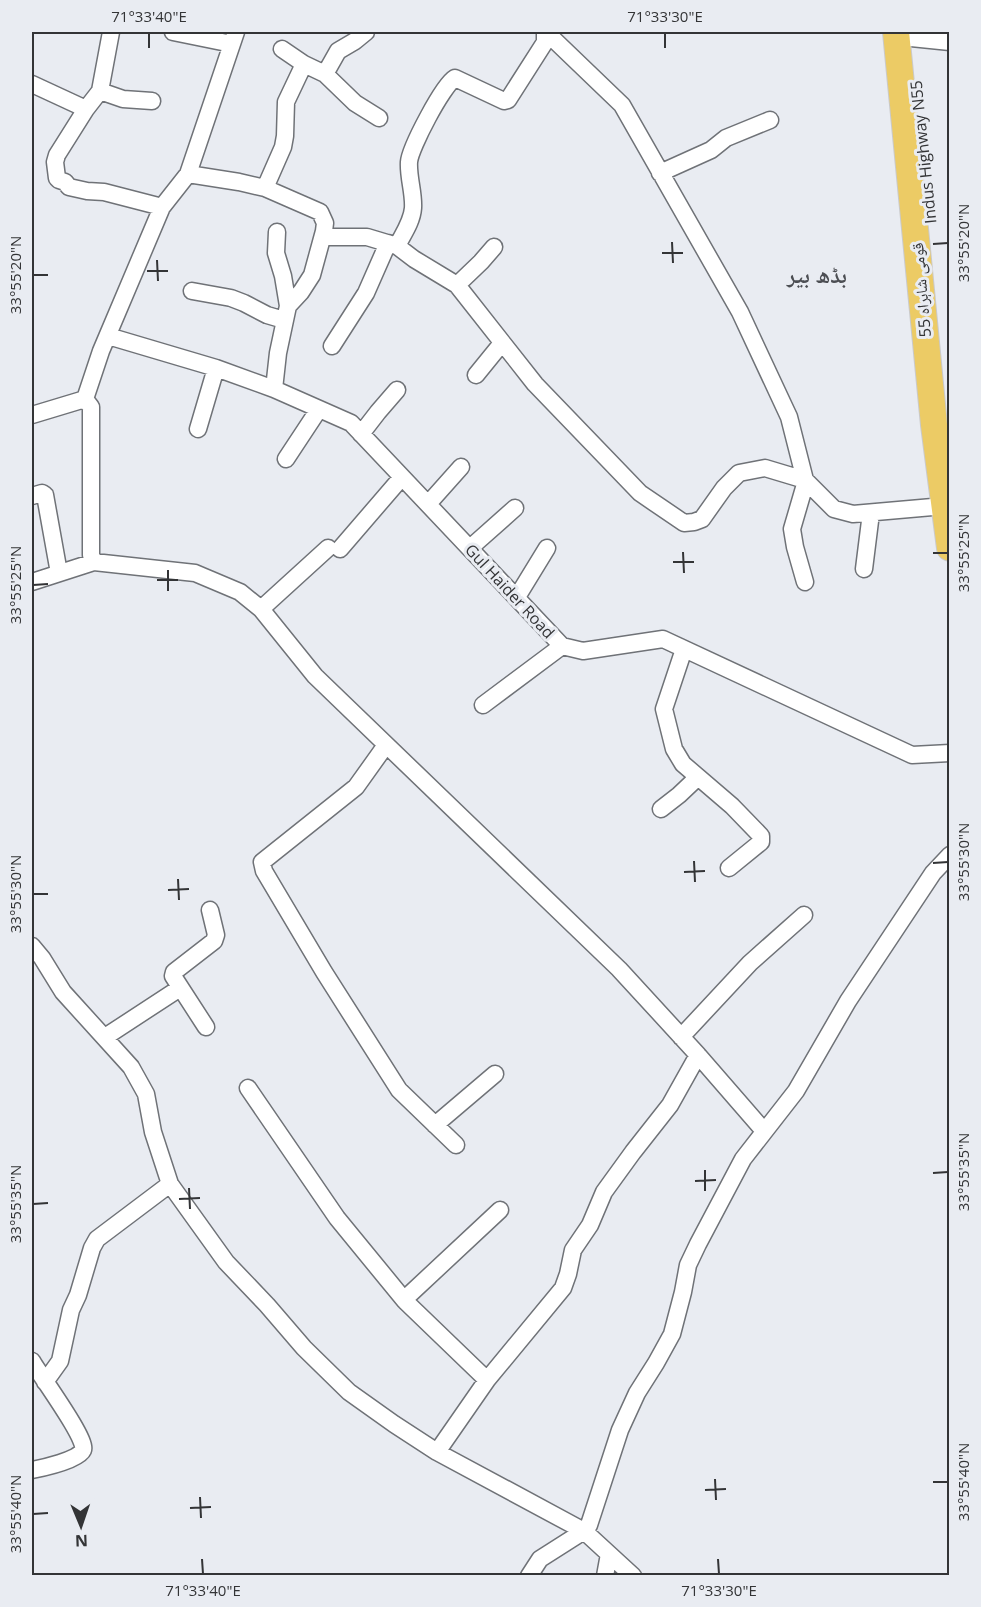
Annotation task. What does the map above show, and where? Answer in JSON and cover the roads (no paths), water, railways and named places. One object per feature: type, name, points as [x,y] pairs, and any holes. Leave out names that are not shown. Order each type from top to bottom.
[{"type":"highway","name":"Indus Highway N55","points":[[906,34],[950,416]]},
{"type":"highway","name":"قومی شاہراہ 55","points":[[906,34],[934,425],[950,548]]},
{"type":"street","points":[[111,32],[100,91],[57,155],[55,162],[57,179],[65,182],[69,187],[104,192],[162,207]]},
{"type":"street","points":[[85,399],[101,351],[162,207],[188,174],[234,38],[173,32]]},
{"type":"street","points":[[325,74],[338,51],[366,32]]},
{"type":"street","points":[[546,32],[622,105],[740,312],[760,354],[789,417],[805,481],[792,529],[805,582]]},
{"type":"street","points":[[332,346],[366,293],[392,245],[411,220],[413,207],[409,160],[431,110],[450,81],[455,78],[508,100],[545,42],[546,32]]},
{"type":"street","points":[[906,34],[950,42]]},
{"type":"street","points":[[282,49],[304,64],[325,74],[355,104],[380,118]]},
{"type":"street","points":[[265,188],[283,147],[286,102],[304,64]]},
{"type":"street","points":[[32,84],[87,109]]},
{"type":"street","points":[[100,91],[123,99],[152,100]]},
{"type":"street","points":[[660,173],[711,150],[726,138],[770,120]]},
{"type":"street","points":[[188,174],[265,188],[320,212],[325,223],[312,275],[286,313],[267,315],[231,298],[192,291]]},
{"type":"street","points":[[324,231],[328,237],[368,237],[392,245],[457,285],[535,384],[640,493],[684,523],[702,519],[724,488],[739,472],[765,468],[805,481],[834,509],[853,514],[944,506]]},
{"type":"street","points":[[274,389],[286,313],[283,276],[276,253],[277,232]]},
{"type":"street","points":[[457,285],[494,247]]},
{"type":"street","name":"Gul Haider Road","points":[[108,336],[216,368],[274,389],[351,423],[562,646],[583,651],[663,639],[912,755],[950,753]]},
{"type":"street","points":[[476,375],[502,343]]},
{"type":"street","points":[[198,429],[216,368]]},
{"type":"street","points":[[361,434],[397,390]]},
{"type":"street","points":[[32,415],[85,399]]},
{"type":"street","points":[[85,399],[91,407],[91,555],[94,562]]},
{"type":"street","points":[[286,459],[319,409]]},
{"type":"street","points":[[428,504],[461,467]]},
{"type":"street","points":[[261,609],[334,548],[402,477]]},
{"type":"street","points":[[32,496],[42,493],[45,495],[59,573]]},
{"type":"street","points":[[470,548],[515,508]]},
{"type":"street","points":[[864,569],[871,513]]},
{"type":"street","points":[[517,597],[547,548]]},
{"type":"street","points":[[32,582],[94,562],[195,573],[240,592],[261,609],[315,676],[619,969],[764,1131]]},
{"type":"street","points":[[483,705],[562,646]]},
{"type":"street","points":[[684,648],[664,709],[674,749],[683,764],[732,806],[761,836],[761,842],[729,868]]},
{"type":"street","points":[[386,745],[356,787],[262,862],[264,870],[324,972],[399,1090],[456,1145]]},
{"type":"street","points":[[661,809],[698,777]]},
{"type":"street","points":[[529,1575],[540,1559],[584,1531],[589,1525],[620,1430],[637,1393],[672,1334],[688,1265],[743,1159],[796,1091],[848,1001],[933,873],[950,855]]},
{"type":"street","points":[[206,1027],[173,975],[214,941],[216,935],[210,910]]},
{"type":"street","points":[[681,1037],[750,963],[804,915]]},
{"type":"street","points":[[32,946],[63,992],[131,1067],[146,1094],[153,1132],[170,1184],[226,1262],[304,1348],[349,1392],[437,1452],[584,1531],[633,1575]]},
{"type":"street","points":[[105,1037],[180,988]]},
{"type":"street","points":[[437,1452],[487,1380],[563,1288],[573,1250],[590,1225],[604,1192],[670,1105],[698,1055]]},
{"type":"street","points":[[435,1125],[495,1074]]},
{"type":"street","points":[[248,1088],[337,1218],[405,1301],[487,1380]]},
{"type":"street","points":[[45,1382],[60,1362],[71,1310],[97,1239],[170,1184]]},
{"type":"street","points":[[405,1301],[500,1210]]},
{"type":"street","points":[[32,1361],[69,1417],[84,1445],[83,1451],[78,1456],[46,1468],[32,1470]]},
{"type":"street","points":[[605,1575],[609,1554]]},
{"type":"district","name":"بڈھ بیر","points":[[817,274]]}]
